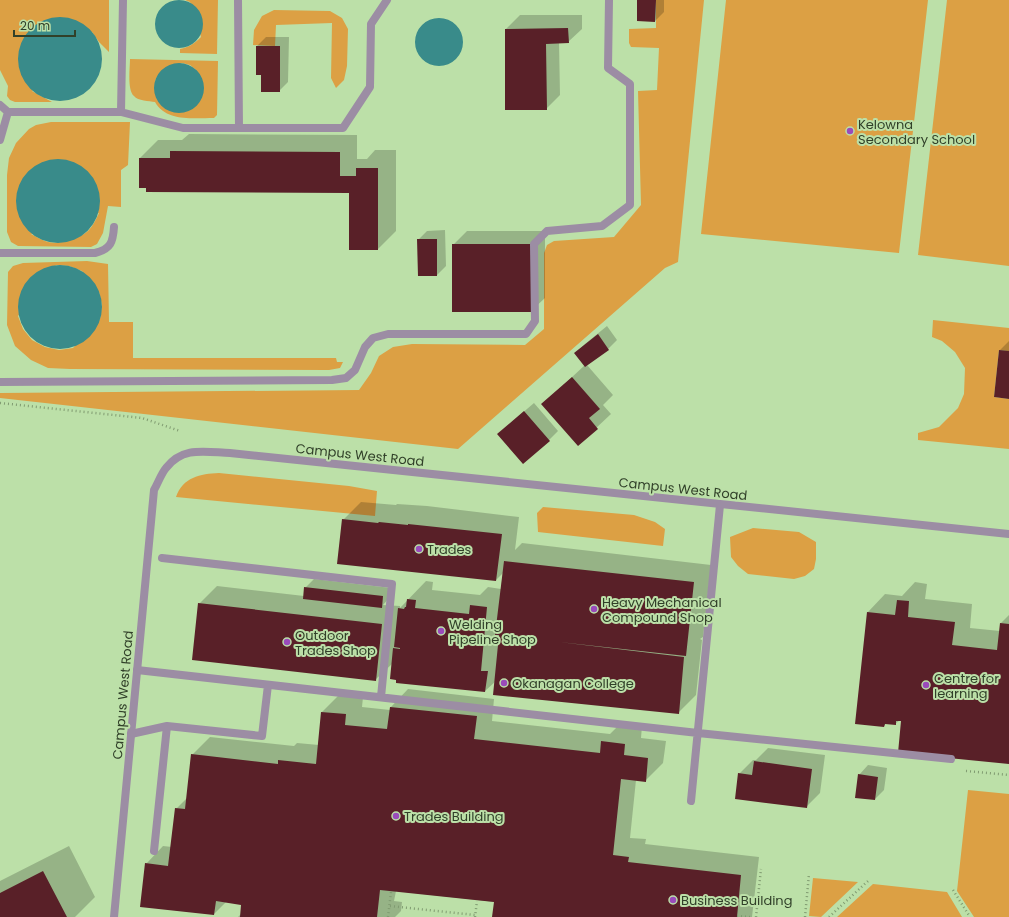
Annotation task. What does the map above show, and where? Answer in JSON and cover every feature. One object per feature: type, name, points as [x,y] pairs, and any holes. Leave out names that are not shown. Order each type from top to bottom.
[{"type":"street","points":[[121,112],[123,0]]},
{"type":"street","points":[[238,0],[239,128]]},
{"type":"street","points":[[0,105],[8,112],[121,112],[183,128],[343,128],[370,87],[371,24],[387,0]]},
{"type":"street","points":[[0,382],[332,380],[346,378],[355,370],[364,347],[373,338],[388,334],[526,334],[534,321],[534,244],[547,231],[602,226],[630,204],[630,84],[608,68],[609,0]]},
{"type":"street","points":[[0,140],[8,112]]},
{"type":"street","points":[[0,253],[96,253],[109,247],[112,241],[114,227]]},
{"type":"street","name":"Campus West Road","points":[[114,917],[154,490],[165,469],[176,457],[184,453],[200,451],[1009,534]]},
{"type":"street","points":[[691,802],[720,505]]},
{"type":"street","points":[[162,558],[392,584],[381,697]]},
{"type":"street","points":[[137,670],[698,733],[951,759]]},
{"type":"street","points":[[131,734],[168,726],[262,736],[268,685]]},
{"type":"street","points":[[154,851],[168,726]]},
{"type":"path","points":[[0,403],[142,418],[180,431]]},
{"type":"path","points":[[966,771],[1009,775]]},
{"type":"path","points":[[756,917],[761,869]]},
{"type":"path","points":[[805,917],[809,874]]},
{"type":"path","points":[[829,917],[868,881]]},
{"type":"path","points":[[953,890],[970,917]]},
{"type":"path","points":[[388,917],[391,892]]},
{"type":"path","points":[[390,906],[475,916],[477,901]]},
{"type":"path","points":[[737,916],[750,917]]},
{"type":"shaded area","points":[[0,0],[109,0],[109,52],[92,32],[32,91],[52,102],[15,102],[10,100],[7,96],[8,86],[0,70]]},
{"type":"shaded area","points":[[185,0],[218,0],[217,54],[180,53],[180,49],[191,45],[201,37],[190,2]]},
{"type":"shaded area","points":[[656,0],[704,0],[678,262],[665,268],[458,449],[0,398],[0,393],[359,390],[371,373],[379,356],[393,347],[412,344],[525,345],[544,329],[544,253],[547,245],[554,241],[614,237],[641,205],[638,91],[657,90],[659,48],[631,47],[629,43],[629,29],[656,28]]},
{"type":"shaded area","points":[[726,0],[928,0],[899,253],[701,234]]},
{"type":"shaded area","points":[[947,0],[1009,0],[1009,266],[918,255]]},
{"type":"shaded area","points":[[274,10],[330,11],[342,18],[348,29],[347,66],[344,80],[336,88],[331,78],[332,23],[276,25],[275,46],[253,45],[254,30],[262,16]]},
{"type":"shaded area","points":[[130,59],[218,61],[217,115],[214,118],[181,118],[166,113],[155,102],[136,98],[130,89]],"holes":[[[182,63],[190,65],[196,70],[200,101],[192,108],[175,112],[162,105],[157,97],[155,89],[156,78]]]},
{"type":"shaded area","points":[[51,122],[130,122],[128,165],[121,170],[121,207],[108,206],[103,233],[97,244],[91,247],[18,246],[11,242],[7,232],[7,175],[9,158],[16,143],[29,129],[36,125]],"holes":[[[99,213],[88,231],[76,238],[64,242],[54,243],[31,234]]]},
{"type":"shaded area","points":[[87,261],[108,264],[109,322],[133,322],[133,358],[336,358],[337,362],[343,362],[340,368],[329,370],[48,368],[31,360],[15,346],[7,325],[8,272],[13,266],[23,263]],"holes":[[[56,265],[69,266],[82,271],[99,292],[102,305],[100,319],[73,348],[59,350],[45,347],[32,340],[23,329],[18,316]]]},
{"type":"shaded area","points":[[933,320],[1009,328],[1009,351],[999,350],[994,397],[1009,399],[1009,449],[918,440],[918,433],[939,427],[958,408],[964,394],[965,368],[955,352],[942,341],[932,337]]},
{"type":"shaded area","points":[[219,473],[349,486],[377,491],[375,516],[176,497],[183,485],[193,478],[205,474]]},
{"type":"shaded area","points":[[543,507],[634,515],[655,522],[665,529],[663,546],[538,532],[537,513]]},
{"type":"shaded area","points":[[753,528],[799,532],[816,542],[816,559],[814,569],[805,576],[794,579],[748,574],[738,566],[731,557],[730,537]]},
{"type":"shaded area","points":[[968,790],[1009,794],[1009,917],[974,917],[957,891]]},
{"type":"shaded area","points":[[813,878],[858,882],[821,917],[809,916]]},
{"type":"shaded area","points":[[873,884],[947,892],[962,917],[837,917]]},
{"type":"water","points":[[174,0],[184,0],[193,4],[199,10],[202,15],[202,33],[193,44],[184,48],[174,48],[165,44],[159,38],[155,29],[155,19],[159,10],[165,4]]},
{"type":"water","points":[[60,17],[76,20],[90,29],[99,43],[102,59],[99,75],[90,89],[76,98],[60,101],[44,98],[30,89],[21,75],[18,59],[21,43],[30,29],[44,20]]},
{"type":"water","points":[[434,18],[444,18],[453,22],[459,28],[462,33],[462,51],[453,62],[444,66],[434,66],[425,62],[419,56],[415,47],[415,37],[419,28],[425,22]]},
{"type":"water","points":[[179,63],[188,65],[199,74],[204,88],[202,97],[193,108],[179,113],[170,111],[159,102],[154,88],[156,79],[165,68]]},
{"type":"water","points":[[58,159],[74,162],[88,171],[97,185],[100,201],[97,217],[88,231],[74,240],[58,243],[42,240],[28,231],[19,217],[16,201],[19,185],[28,171],[42,162]]},
{"type":"water","points":[[60,265],[76,268],[90,277],[99,291],[102,307],[99,323],[90,337],[76,346],[60,349],[44,346],[30,337],[21,323],[18,307],[21,291],[30,277],[44,268]]},
{"type":"building","points":[[637,0],[656,0],[655,22],[637,21]]},
{"type":"building","points":[[568,28],[569,43],[546,44],[547,110],[505,110],[505,29]]},
{"type":"building","points":[[256,46],[280,46],[280,92],[261,92],[261,75],[256,75]]},
{"type":"building","points":[[170,151],[340,152],[340,176],[356,176],[356,168],[378,168],[378,250],[349,250],[349,193],[146,192],[146,188],[139,188],[139,158],[170,158]]},
{"type":"building","points":[[417,239],[437,239],[437,276],[418,276]]},
{"type":"building","points":[[452,244],[531,244],[531,312],[452,312]]},
{"type":"building","points":[[598,334],[609,350],[585,367],[574,353]]},
{"type":"building","points":[[999,350],[1009,351],[1009,399],[994,397]]},
{"type":"building","points":[[572,377],[600,409],[589,418],[598,429],[578,446],[541,404]]},
{"type":"building","points":[[524,411],[550,441],[523,464],[497,434]]},
{"type":"building","name":"Trades","points":[[342,519],[502,534],[496,581],[337,564]]},
{"type":"building","points":[[504,561],[694,582],[686,656],[559,642],[684,657],[679,714],[493,695],[499,635],[495,635]]},
{"type":"building","points":[[304,587],[383,596],[382,608],[303,599]]},
{"type":"building","name":"Welding Pipeline Shop","points":[[407,599],[416,600],[415,608],[469,614],[470,605],[487,607],[481,671],[488,671],[485,692],[396,683],[396,680],[390,679],[393,648],[400,649],[394,647],[398,608],[404,609],[406,607]]},
{"type":"building","name":"Centre for learning","points":[[897,600],[909,601],[908,617],[955,622],[952,645],[997,650],[1000,623],[1009,624],[1009,764],[898,753],[901,721],[896,721],[896,725],[885,724],[884,727],[855,724],[867,612],[895,615]]},
{"type":"building","name":"Outdoor Trades Shop","points":[[198,603],[382,624],[376,681],[192,660]]},
{"type":"building","name":"Trades Building","points":[[390,707],[477,716],[474,739],[600,753],[601,741],[625,744],[624,755],[648,758],[646,782],[621,779],[613,855],[629,857],[628,862],[741,875],[737,917],[492,917],[494,902],[380,890],[377,917],[240,917],[241,905],[216,901],[214,915],[140,907],[145,863],[168,866],[175,808],[185,809],[191,754],[278,764],[278,760],[316,764],[321,712],[346,714],[345,725],[387,729]]},
{"type":"building","points":[[754,761],[812,769],[807,808],[735,799],[738,773],[752,775]]},
{"type":"building","points":[[858,774],[878,777],[875,800],[855,798]]},
{"type":"building","points":[[43,871],[67,917],[0,917],[0,893]]},
{"type":"place","name":"Kelowna Secondary School","points":[[850,131]]},
{"type":"place","name":"Trades","points":[[419,549]]},
{"type":"place","name":"Heavy Mechanical Compound Shop","points":[[594,609]]},
{"type":"place","name":"Welding Pipeline Shop","points":[[441,631]]},
{"type":"place","name":"Outdoor Trades Shop","points":[[287,642]]},
{"type":"place","name":"Okanagan College","points":[[504,683]]},
{"type":"place","name":"Centre for learning","points":[[926,685]]},
{"type":"place","name":"Trades Building","points":[[396,816]]},
{"type":"place","name":"Business Building","points":[[673,900]]}]
